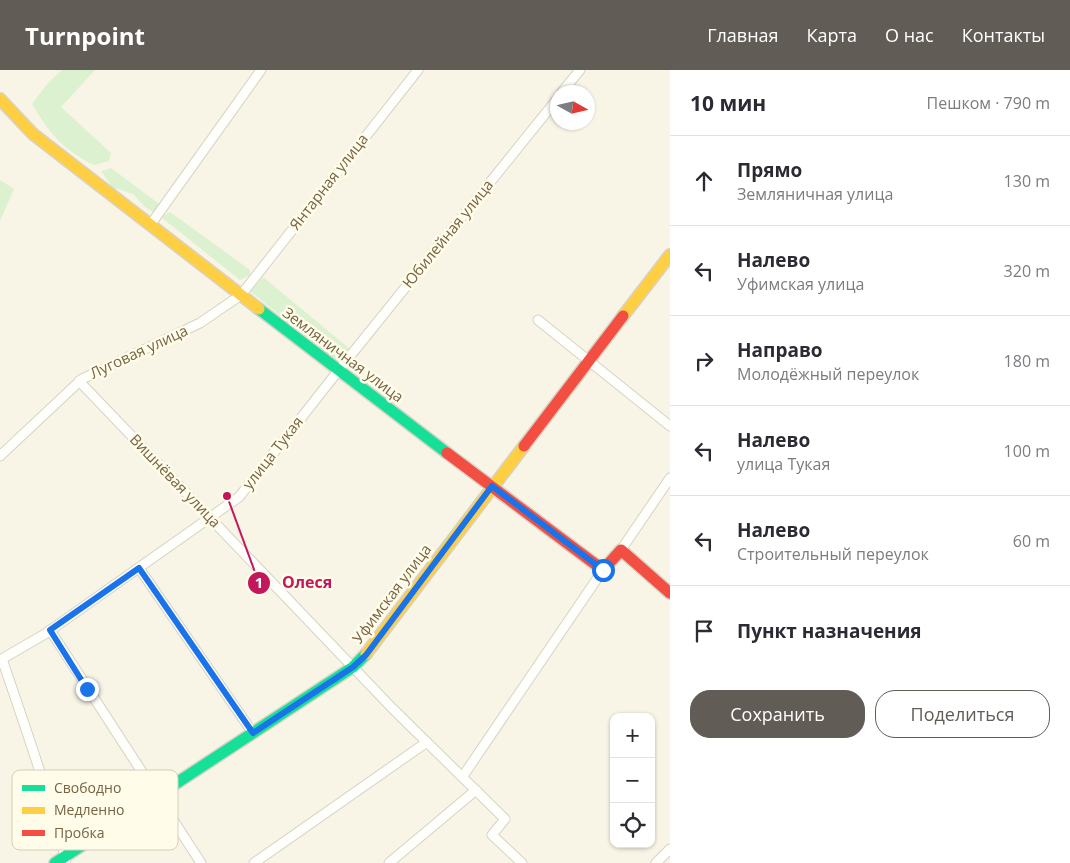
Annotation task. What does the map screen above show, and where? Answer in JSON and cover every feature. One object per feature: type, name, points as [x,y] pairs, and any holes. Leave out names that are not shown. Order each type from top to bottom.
[{"type":"street","points":[[151,224],[261,70]]},
{"type":"street","name":"Янтарная улица","points":[[241,295],[418,70]]},
{"type":"street","points":[[568,85],[580,70]]},
{"type":"street","name":"Земляничная улица","points":[[0,99],[33,134],[338,370],[603,570]]},
{"type":"street","name":"Юбилейная улица","points":[[338,370],[550,108]]},
{"type":"street","name":"Уфимская улица","points":[[178,782],[353,667],[366,655],[492,486],[670,255]]},
{"type":"street","name":"Луговая улица","points":[[0,456],[79,381],[200,323],[241,295]]},
{"type":"street","points":[[538,320],[670,426]]},
{"type":"street","name":"улица Тукая","points":[[1,660],[50,630],[209,517],[239,498],[338,370]]},
{"type":"street","name":"Вишнёвая улица","points":[[79,381],[353,667],[506,819],[492,835],[522,863]]},
{"type":"street","points":[[463,776],[603,570],[621,550],[670,478]]},
{"type":"street","points":[[621,550],[670,593]]},
{"type":"street","points":[[139,568],[253,733]]},
{"type":"street","points":[[50,630],[140,770]]},
{"type":"street","points":[[1,660],[39,770]]},
{"type":"street","points":[[254,863],[427,742]]},
{"type":"street","points":[[389,863],[476,790]]},
{"type":"street","points":[[178,828],[201,863]]},
{"type":"street","points":[[656,863],[670,849]]},
{"type":"street","name":"Уфимская улица","points":[[62,861],[78,850]]},
{"type":"green space","points":[[62,70],[95,70],[61,107],[111,153],[109,161],[94,165],[65,147],[44,124],[32,104],[47,84]]},
{"type":"green space","points":[[111,168],[162,206],[156,214],[145,207],[133,194],[112,187],[101,171]]},
{"type":"green space","points":[[0,180],[14,189],[0,221]]},
{"type":"green space","points":[[170,212],[250,270],[250,275],[240,280],[161,217]]},
{"type":"green space","points":[[263,277],[350,349],[336,361],[250,291]]},
{"type":"traffic: fast","points":[[259,309],[447,453]]},
{"type":"traffic: fast","points":[[178,782],[353,667],[366,654]]},
{"type":"traffic: fast","points":[[55,863],[75,850]]},
{"type":"traffic: slow","points":[[0,99],[33,134],[259,309]]},
{"type":"traffic: slow","points":[[623,316],[670,255]]},
{"type":"traffic: slow","points":[[366,654],[524,446]]},
{"type":"traffic: jam","points":[[524,446],[623,316]]},
{"type":"traffic: jam","points":[[447,453],[603,570],[621,550],[670,593]]},
{"type":"place","name":"Олеся","points":[[227,496]]},
{"type":"route","points":[[87,689],[50,630],[139,568],[253,733],[353,667],[366,655],[492,486],[603,570]]}]
